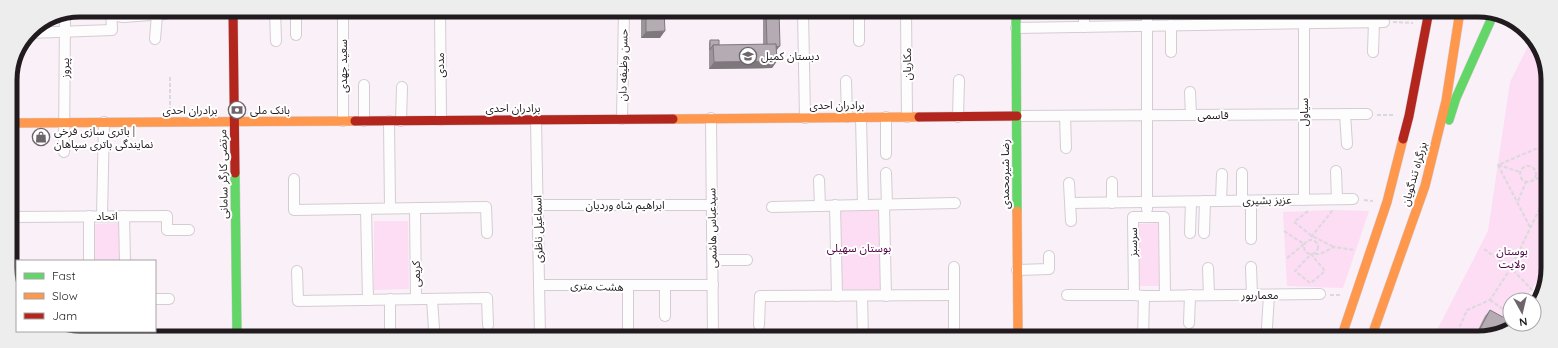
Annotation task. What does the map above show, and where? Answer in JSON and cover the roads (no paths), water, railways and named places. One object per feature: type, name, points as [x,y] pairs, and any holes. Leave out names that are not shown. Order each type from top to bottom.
[{"type":"main road","name":"مرتضی کارگر سامانی","points":[[233,17],[237,331]]},
{"type":"main road","name":"رضا شیرمحمدی","points":[[1016,17],[1018,331]]},
{"type":"main road","name":"بزرگراه تندگویان","points":[[1343,331],[1387,202],[1409,116],[1428,17]]},
{"type":"main road","name":"بزرگراه تندگویان","points":[[1373,331],[1425,186],[1446,101],[1459,17]]},
{"type":"main road","points":[[1425,186],[1456,98],[1492,18]]},
{"type":"main road","name":"برادران احدی","points":[[17,123],[1017,116]]},
{"type":"street","points":[[38,33],[112,30],[111,17]]},
{"type":"street","points":[[155,39],[160,17]]},
{"type":"street","points":[[275,17],[276,41]]},
{"type":"street","points":[[296,17],[296,35]]},
{"type":"street","name":"سعید جهدی","points":[[343,17],[343,121]]},
{"type":"street","name":"مددی","points":[[440,17],[440,120]]},
{"type":"street","name":"حسن وظیفه دان","points":[[622,119],[624,17]]},
{"type":"street","points":[[803,17],[805,118]]},
{"type":"street","points":[[858,17],[859,41]]},
{"type":"street","name":"مکاریان","points":[[906,17],[907,117]]},
{"type":"street","points":[[1084,17],[1084,27]]},
{"type":"street","points":[[1147,17],[1147,217]]},
{"type":"street","name":"سیاول","points":[[1304,17],[1304,200]]},
{"type":"street","name":"پیروز","points":[[64,152],[65,19]]},
{"type":"street","points":[[1016,28],[1379,22],[1373,52]]},
{"type":"street","points":[[1171,25],[1171,52]]},
{"type":"street","points":[[958,117],[959,80]]},
{"type":"street","points":[[846,81],[847,117]]},
{"type":"street","points":[[364,85],[364,121]]},
{"type":"street","points":[[401,121],[402,87]]},
{"type":"street","points":[[1190,92],[1191,115]]},
{"type":"street","points":[[1345,114],[1346,144]]},
{"type":"street","name":"قاسمی","points":[[1017,116],[1367,114]]},
{"type":"street","points":[[1065,116],[1066,148]]},
{"type":"street","points":[[861,117],[863,205]]},
{"type":"street","points":[[886,117],[886,154]]},
{"type":"street","name":"سیدعباس هاشمی","points":[[711,118],[713,331]]},
{"type":"street","name":"اسماعیل ناظری","points":[[536,120],[540,331]]},
{"type":"street","points":[[389,121],[390,208]]},
{"type":"street","points":[[102,216],[104,122]]},
{"type":"street","points":[[1336,170],[1337,199]]},
{"type":"street","points":[[886,173],[886,296]]},
{"type":"street","points":[[1242,173],[1251,239]]},
{"type":"street","points":[[1221,201],[1222,174]]},
{"type":"street","points":[[294,179],[294,210],[486,207],[487,233]]},
{"type":"street","points":[[819,180],[820,206]]},
{"type":"street","points":[[1112,182],[1112,203]]},
{"type":"street","points":[[1069,183],[1071,221]]},
{"type":"street","name":"عزیز بشیری","points":[[1071,203],[1353,199]]},
{"type":"street","points":[[1204,233],[1205,201]]},
{"type":"street","points":[[1190,233],[1191,202]]},
{"type":"street","name":"ابراهیم شاه وردیان","points":[[538,205],[712,204]]},
{"type":"street","points":[[772,206],[955,204]]},
{"type":"street","points":[[835,205],[837,296]]},
{"type":"street","name":"کریمی","points":[[297,271],[298,301],[416,299],[415,208]]},
{"type":"street","points":[[366,209],[368,300]]},
{"type":"street","points":[[17,217],[89,216]]},
{"type":"street","name":"اتحاد","points":[[89,260],[89,216],[124,216],[124,260]]},
{"type":"street","points":[[124,216],[167,216],[168,230],[189,230]]},
{"type":"street","name":"سرسبز","points":[[1139,295],[1133,217],[1164,217],[1165,295]]},
{"type":"street","points":[[1017,270],[1049,269],[1049,256]]},
{"type":"street","points":[[713,260],[747,260]]},
{"type":"street","points":[[954,267],[954,329]]},
{"type":"street","points":[[1251,267],[1252,295]]},
{"type":"street","points":[[1208,268],[1209,295]]},
{"type":"street","name":"هشت متری","points":[[539,285],[628,285],[628,331]]},
{"type":"street","points":[[628,285],[713,285]]},
{"type":"street","points":[[665,285],[665,316]]},
{"type":"street","name":"معمارپور","points":[[1165,295],[1320,294]]},
{"type":"street","points":[[759,325],[760,296],[954,295]]},
{"type":"street","points":[[1067,295],[1165,295]]},
{"type":"street","points":[[1139,295],[1142,331]]},
{"type":"street","points":[[1189,323],[1190,295]]},
{"type":"street","points":[[1267,327],[1269,295]]},
{"type":"street","points":[[862,296],[863,331]]},
{"type":"street","points":[[416,299],[487,298],[488,325]]},
{"type":"street","points":[[156,299],[169,299]]},
{"type":"street","points":[[432,299],[434,328]]},
{"type":"street","points":[[390,300],[390,331]]},
{"type":"place","name":"دبستان کمیل","points":[[748,56]]},
{"type":"place","name":"بانک ملی","points":[[237,110]]},
{"type":"place","name":"باتری سازی فرخی | نمایندگی باتری سپاهان","points":[[41,137]]},
{"type":"park label","name":"بوستان سهیلی","points":[[859,248]]},
{"type":"park label","name":"بوستان ولایت","points":[[1512,257]]}]
